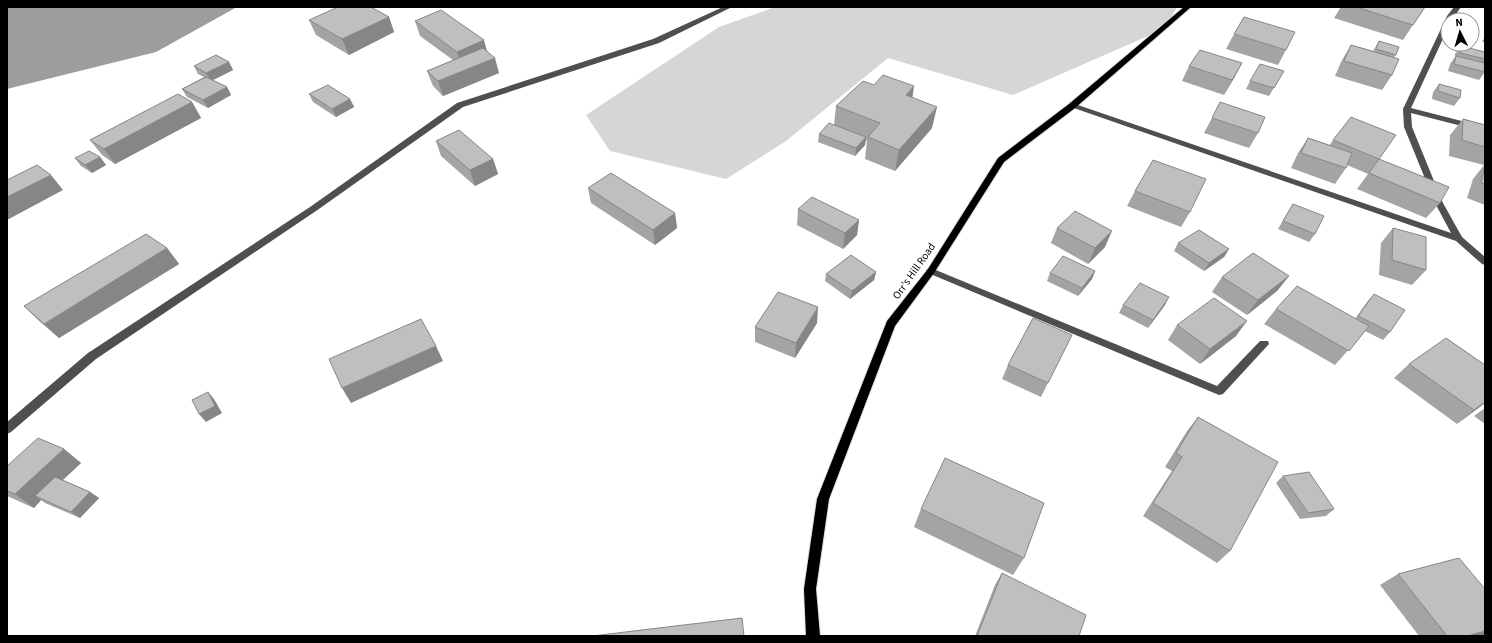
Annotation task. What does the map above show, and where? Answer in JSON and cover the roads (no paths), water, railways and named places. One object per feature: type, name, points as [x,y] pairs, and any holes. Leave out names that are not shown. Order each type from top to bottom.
[{"type":"main road","name":"Orr’s Hill Road","points":[[813,636],[810,589],[823,499],[891,324],[931,271],[1001,160],[1072,106],[1188,7]]},
{"type":"street","points":[[7,429],[92,356],[313,209],[460,104],[656,41],[729,7]]},
{"type":"street","points":[[1458,7],[1450,16],[1407,109],[1408,127],[1439,204],[1459,239],[1485,262]]},
{"type":"street","points":[[1072,106],[1459,239]]},
{"type":"street","points":[[1407,109],[1485,130]]},
{"type":"street","points":[[931,271],[1219,391],[1264,344]]}]
